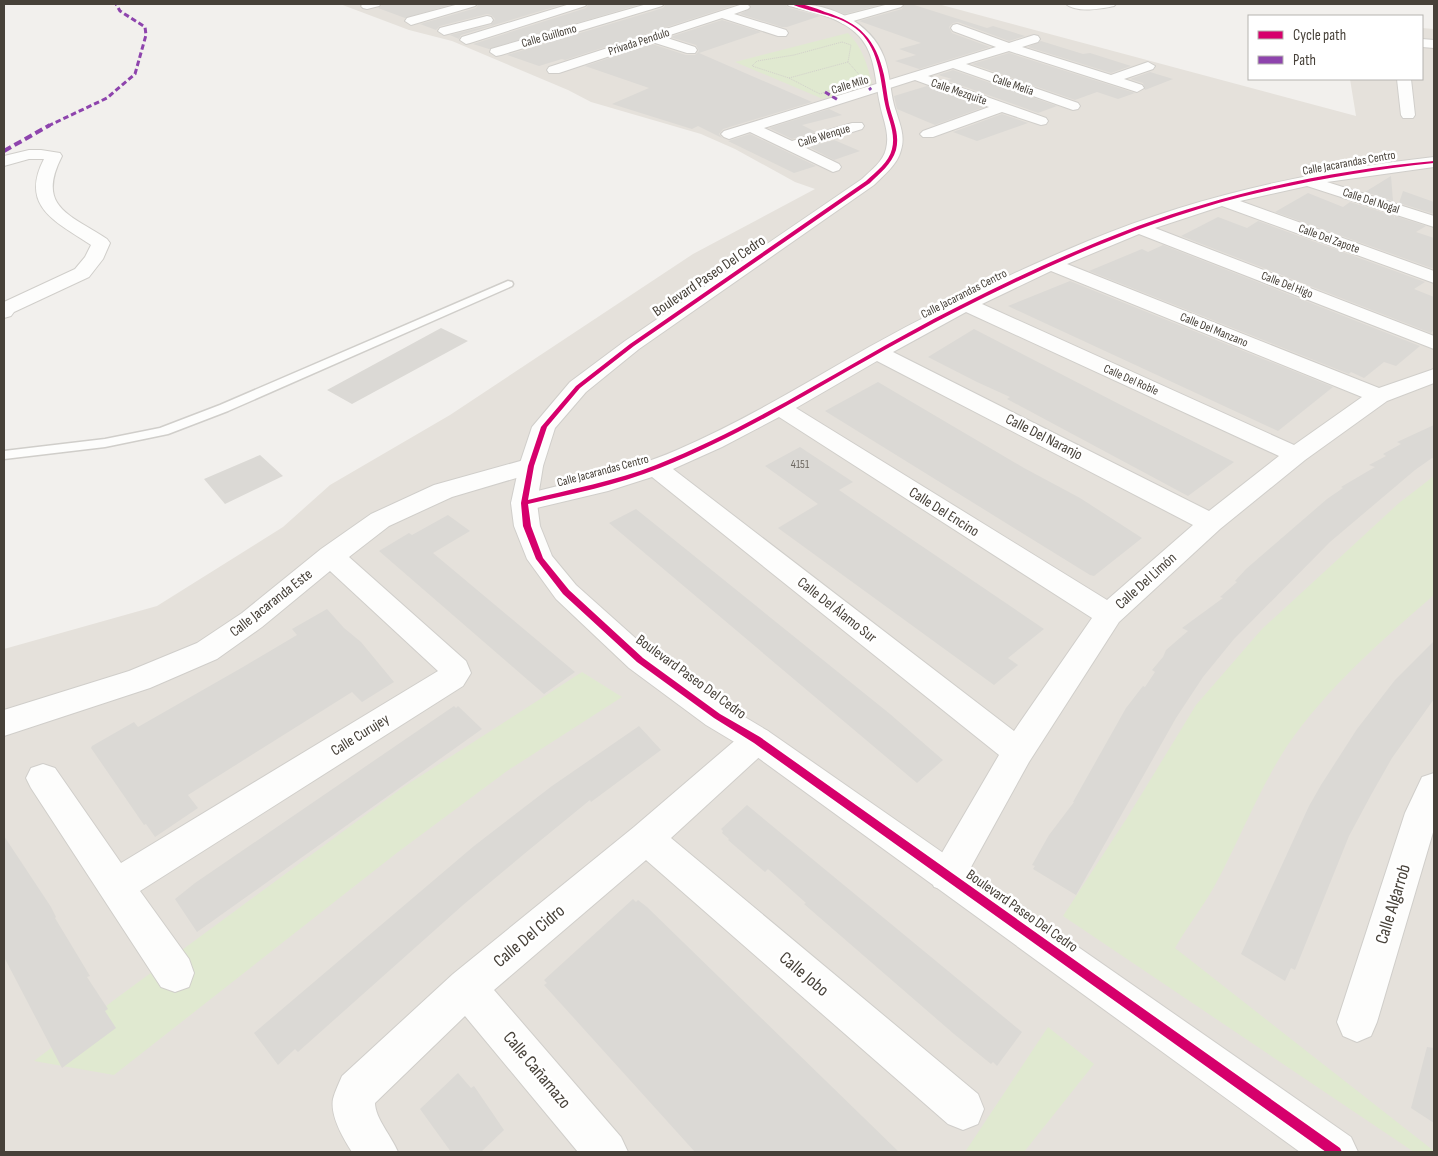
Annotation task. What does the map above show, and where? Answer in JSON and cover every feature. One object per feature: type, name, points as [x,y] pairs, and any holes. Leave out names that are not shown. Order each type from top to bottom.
[{"type":"street","points":[[411,21],[471,4]]},
{"type":"street","points":[[444,31],[546,4]]},
{"type":"street","points":[[466,40],[581,4]]},
{"type":"street","name":"Calle Guillomo","points":[[496,52],[658,4]]},
{"type":"street","name":"Boulevard Paseo Del Cedro","points":[[793,4],[843,20],[862,32],[870,42],[877,58],[896,132],[894,151],[883,167],[868,182],[632,345],[578,387],[544,426],[530,466],[524,503],[527,526],[540,560],[566,592],[640,660],[717,716],[757,740],[1336,1152]]},
{"type":"street","points":[[1072,4],[1097,7],[1110,4]]},
{"type":"street","points":[[843,20],[897,5]]},
{"type":"street","name":"Privada Pendulo","points":[[554,70],[725,15],[744,7]]},
{"type":"street","points":[[568,9],[618,26]]},
{"type":"street","points":[[725,15],[782,33]]},
{"type":"street","points":[[943,32],[970,24]]},
{"type":"street","points":[[957,28],[1009,47],[1137,88]]},
{"type":"street","points":[[636,32],[691,50]]},
{"type":"street","name":"Calle Milo","points":[[729,134],[1034,40]]},
{"type":"street","points":[[1044,58],[1061,53]]},
{"type":"street","name":"Calle Melia","points":[[954,64],[1073,106]]},
{"type":"street","points":[[1110,80],[1148,66]]},
{"type":"street","name":"Calle Mezquite","points":[[915,76],[1041,121]]},
{"type":"street","points":[[1404,80],[1408,115]]},
{"type":"street","name":"Calle Mezquite","points":[[928,134],[1003,108]]},
{"type":"street","name":"Calle Wenque","points":[[792,146],[857,126]]},
{"type":"street","name":"Calle Wenque","points":[[752,127],[833,167]]},
{"type":"street","points":[[4,161],[28,154],[39,153],[54,156],[47,166],[42,180],[44,197],[53,212],[101,243],[94,259],[82,273],[34,294],[6,308],[4,312]]},
{"type":"street","name":"Calle Jacarandas Centro","points":[[524,503],[656,468],[780,408],[877,352],[966,305],[1050,264],[1139,228],[1223,201],[1309,181],[1406,164],[1434,162]]},
{"type":"street","points":[[1406,164],[1434,173]]},
{"type":"street","name":"Calle Del Nogal","points":[[1309,181],[1434,222]]},
{"type":"street","name":"Calle Del Zapote","points":[[1223,201],[1434,277]]},
{"type":"street","name":"Calle Del Higo","points":[[1139,228],[1434,342]]},
{"type":"street","name":"Calle Del Manzano","points":[[1050,264],[1379,396]]},
{"type":"street","name":"Calle Del Roble","points":[[966,305],[1296,455]]},
{"type":"street","name":"Calle Del Naranjo","points":[[877,352],[1211,523]]},
{"type":"street","name":"Calle Del Limón","points":[[947,875],[1018,752],[1109,616],[1211,523],[1296,455],[1379,396],[1434,376]]},
{"type":"street","name":"Calle Del Encino","points":[[780,408],[1109,616]]},
{"type":"street","name":"Calle Jacaranda Este","points":[[4,723],[139,680],[207,651],[252,620],[331,556],[380,520],[444,491],[530,466]]},
{"type":"street","name":"Calle Del Álamo Sur","points":[[656,468],[1018,752]]},
{"type":"street","name":"Calle Curujey","points":[[116,886],[452,678],[456,673],[455,669],[331,556]]},
{"type":"street","name":"Calle Del Cidro","points":[[376,1152],[353,1109],[352,1099],[357,1091],[467,988],[646,838],[757,740]]},
{"type":"street","points":[[43,778],[175,973]]},
{"type":"street","name":"Calle Algarrob","points":[[1357,1022],[1422,813],[1434,787]]},
{"type":"street","name":"Calle Jobo","points":[[646,838],[963,1109]]},
{"type":"street","name":"Calle Cañamazo","points":[[467,988],[606,1152]]},
{"type":"lane","points":[[4,454],[105,443],[163,431],[224,408],[508,284]]},
{"type":"path","points":[[842,42],[851,45],[848,62],[864,81],[860,84],[838,87],[820,94],[789,78],[755,67],[752,64],[842,42]]},
{"type":"path","points":[[789,78],[848,62]]},
{"type":"shaded area","points":[[340,4],[938,4],[1356,116],[1350,80],[1423,80],[1423,28],[1434,29],[1434,1152],[4,1152],[4,649],[157,606],[283,527],[330,485],[450,415],[693,254],[815,189],[795,182],[735,149],[701,134],[591,102],[568,90],[452,41],[409,30]]},
{"type":"green space","points":[[848,33],[861,50],[872,84],[823,99],[735,62]]},
{"type":"green space","points":[[1434,476],[1434,595],[1356,666],[1302,725],[1287,746],[1267,781],[1214,887],[1175,948],[1434,1151],[1414,1152],[1063,916],[1127,818],[1196,705],[1262,629],[1399,503]]},
{"type":"green space","points":[[582,672],[622,697],[507,771],[398,852],[114,1075],[34,1061],[402,788]]},
{"type":"green space","points":[[1048,1027],[1094,1064],[1024,1152],[965,1152]]},
{"type":"building","points":[[383,4],[453,4],[405,18],[378,8]]},
{"type":"building","points":[[479,4],[564,4],[461,35],[459,39],[450,35],[491,25],[495,19],[487,14],[440,26],[436,30],[420,24],[476,8]]},
{"type":"building","points":[[589,4],[641,4],[489,49],[473,44],[586,8]]},
{"type":"building","points":[[666,4],[738,4],[565,60],[562,59],[539,66],[507,55],[663,8]]},
{"type":"building","points":[[749,4],[785,4],[789,8],[820,16],[782,27],[740,14],[751,8]]},
{"type":"building","points":[[815,4],[883,4],[845,14]]},
{"type":"building","points":[[904,4],[911,4],[987,28],[993,26],[1025,36],[1009,41],[958,22],[953,23],[949,27],[952,33],[990,47],[919,69],[895,61],[916,55],[899,49],[921,43],[859,21],[902,9]]},
{"type":"building","points":[[722,20],[761,32],[699,53],[812,102],[723,129],[719,134],[722,138],[698,126],[692,129],[612,104],[649,88],[585,66],[652,44],[686,55],[695,55],[699,51],[696,45],[670,37]]},
{"type":"building","points":[[1041,41],[1083,54],[1090,53],[1131,66],[1111,73],[1028,47]]},
{"type":"building","points":[[1009,53],[1135,93],[1118,99],[1097,92],[1075,100],[972,64]]},
{"type":"building","points":[[953,70],[1057,106],[1038,113],[946,80],[952,79],[938,75]]},
{"type":"building","points":[[1150,72],[1173,79],[1145,90],[1143,83],[1130,79]]},
{"type":"building","points":[[927,86],[984,107],[935,125],[897,109],[894,96]]},
{"type":"building","points":[[829,109],[842,115],[802,125],[816,132],[792,139],[769,128]]},
{"type":"building","points":[[1002,114],[1028,123],[977,141],[953,132]]},
{"type":"building","points":[[750,134],[816,166],[794,173],[728,141]]},
{"type":"building","points":[[834,140],[860,151],[834,160],[809,147]]},
{"type":"building","points":[[1391,176],[1393,201],[1365,192]]},
{"type":"building","points":[[1403,191],[1434,202],[1434,214],[1399,203]]},
{"type":"building","points":[[1308,193],[1343,207],[1350,202],[1394,216],[1394,219],[1395,216],[1426,226],[1416,232],[1434,238],[1434,269],[1275,212]]},
{"type":"building","points":[[1218,217],[1247,228],[1258,221],[1425,282],[1414,289],[1434,297],[1434,329],[1431,333],[1181,236]]},
{"type":"building","points":[[1163,245],[1420,346],[1396,366],[1384,362],[1364,378],[1351,372],[1349,374],[1089,271],[1142,249],[1148,252]]},
{"type":"building","points":[[1070,281],[1333,387],[1278,431],[1008,306]]},
{"type":"building","points":[[441,328],[468,341],[352,404],[327,390]]},
{"type":"building","points":[[974,329],[1234,462],[1188,496],[1007,399],[1010,397],[928,357]]},
{"type":"building","points":[[878,382],[1024,468],[1080,498],[1142,538],[1094,576],[1090,575],[825,411]]},
{"type":"building","points":[[1434,425],[1434,459],[1432,458],[1415,470],[1330,542],[1234,639],[1203,677],[1176,718],[1076,895],[1033,869],[1035,866],[1032,865],[1049,835],[1074,802],[1126,708],[1143,686],[1145,687],[1155,672],[1152,670],[1163,657],[1166,650],[1188,631],[1182,628],[1223,598],[1220,597],[1237,582],[1235,581],[1246,569],[1327,499],[1343,488],[1341,487],[1375,467],[1369,465],[1386,456],[1383,454],[1401,444],[1397,442]]},
{"type":"building","points":[[800,447],[853,482],[839,490],[1044,629],[1008,658],[1018,665],[994,685],[778,528],[818,504],[765,466]]},
{"type":"building","points":[[260,455],[283,476],[225,504],[204,479]]},
{"type":"building","points":[[636,509],[890,714],[943,760],[917,783],[609,523]]},
{"type":"building","points":[[448,515],[470,531],[433,553],[575,672],[544,694],[379,551],[409,533],[412,535]]},
{"type":"building","points":[[327,609],[344,628],[361,642],[394,682],[362,702],[352,692],[188,795],[198,808],[155,837],[146,824],[144,825],[91,748],[92,746],[134,722],[138,727],[243,667],[297,635],[292,629]]},
{"type":"building","points":[[1434,641],[1434,699],[1392,758],[1349,836],[1295,970],[1291,968],[1285,981],[1241,954],[1309,806],[1321,785],[1357,729],[1395,680]]},
{"type":"building","points":[[454,706],[456,708],[458,706],[482,729],[197,932],[175,899],[195,883]]},
{"type":"building","points":[[639,726],[661,750],[591,802],[590,800],[524,854],[463,905],[298,1052],[295,1049],[278,1065],[254,1033],[474,846],[552,786]]},
{"type":"building","points":[[747,805],[1022,1032],[997,1066],[993,1062],[991,1064],[954,1034],[804,904],[806,903],[768,869],[765,872],[728,840],[721,829]]},
{"type":"building","points":[[4,836],[51,907],[55,918],[90,976],[87,977],[108,1009],[105,1011],[116,1028],[62,1068],[4,957]]},
{"type":"building","points":[[633,899],[636,902],[638,900],[647,907],[899,1152],[695,1152],[544,985],[547,983],[544,980]]},
{"type":"building","points":[[1427,1047],[1434,1048],[1434,1123],[1411,1108]]},
{"type":"building","points":[[458,1073],[471,1088],[474,1086],[504,1130],[481,1152],[451,1152],[420,1109]]},
{"type":"marked path","points":[[4,151],[53,123],[107,98],[135,74],[146,35],[145,27],[120,11],[116,4]]},
{"type":"marked path","points":[[864,81],[871,90]]},
{"type":"marked path","points":[[825,92],[838,100]]},
{"type":"cycle path","points":[[793,4],[821,11],[848,22],[869,40],[874,48],[880,67],[893,127],[895,143],[892,154],[883,167],[868,182],[632,345],[578,387],[544,427],[531,466],[524,503],[527,526],[540,559],[566,592],[640,660],[717,716],[757,740],[1336,1152]]},
{"type":"cycle path","points":[[524,503],[625,478],[686,455],[768,414],[896,341],[962,307],[1051,264],[1142,226],[1238,196],[1287,185],[1385,167],[1434,162]]}]
